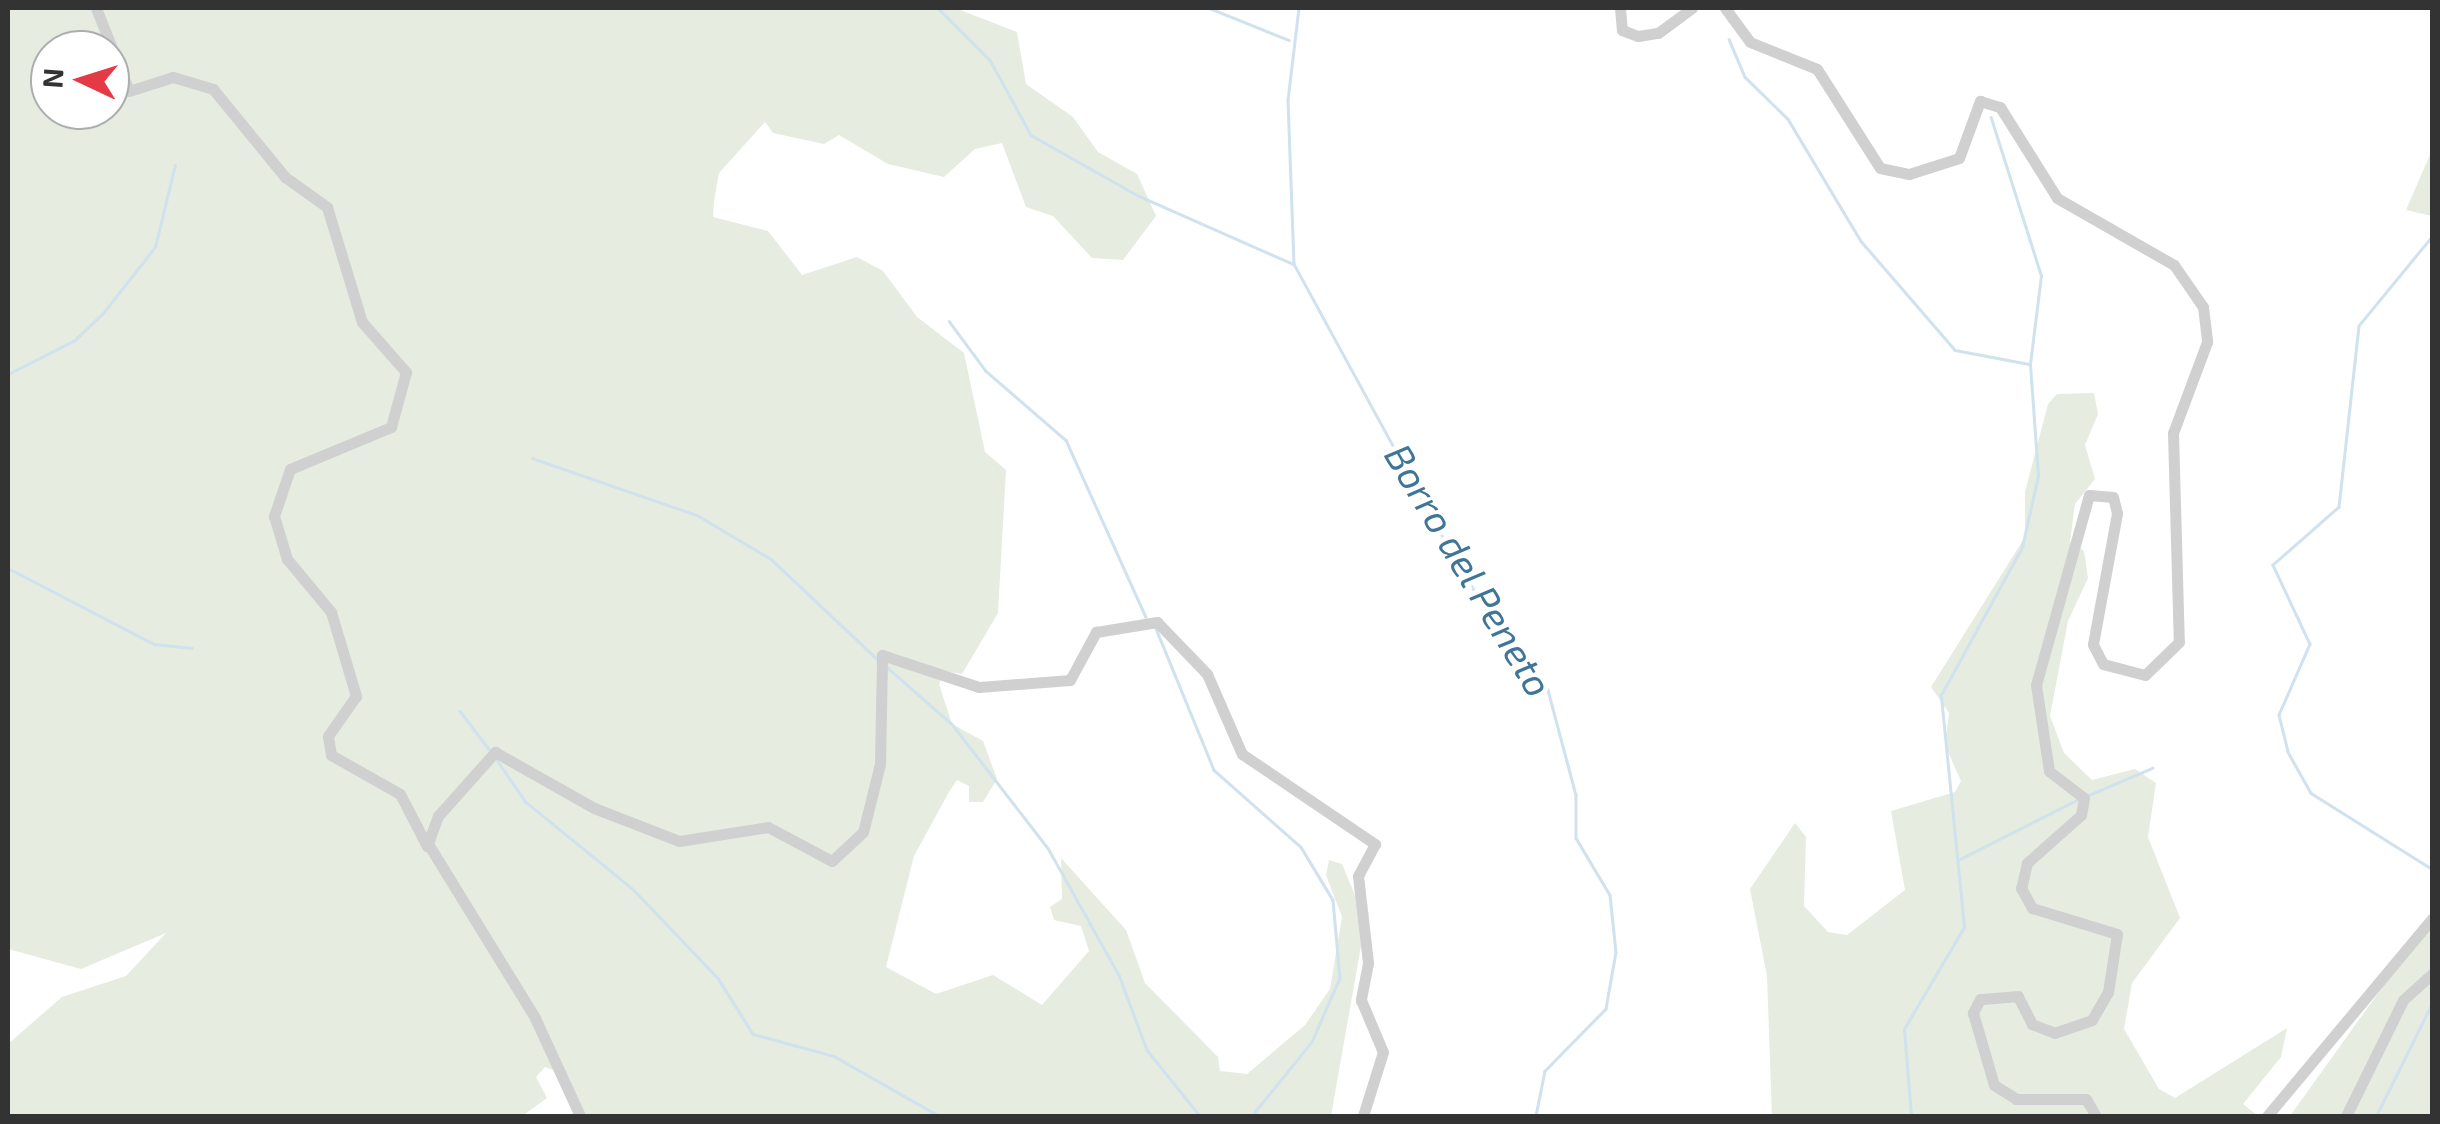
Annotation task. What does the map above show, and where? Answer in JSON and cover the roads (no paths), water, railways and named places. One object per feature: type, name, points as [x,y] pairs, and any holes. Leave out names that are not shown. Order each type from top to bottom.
[{"type":"street","points":[[96,8],[129,91],[174,77],[212,89],[284,177],[326,207],[362,322],[406,372],[392,427],[290,469],[274,516],[287,559],[331,612],[356,696],[328,736],[331,755],[400,794],[535,1018],[580,1116]]},
{"type":"street","points":[[1620,8],[1622,30],[1638,36],[1658,33],[1692,8]]},
{"type":"street","points":[[1725,8],[1750,42],[1818,69],[1880,168],[1909,174],[1958,158],[1980,101],[2000,108],[2057,198],[2174,264],[2203,307],[2207,342],[2173,433],[2178,642],[2162,668],[2145,674],[2103,664],[2093,644],[2117,513],[2113,496],[2089,495],[2036,686],[2048,771],[2084,798],[2082,814],[2027,863],[2021,888],[2032,908],[2116,934],[2108,992],[2092,1020],[2055,1032],[2032,1024],[2018,996],[1980,999],[1973,1013],[1994,1085],[2016,1099],[2086,1099],[2096,1116]]},
{"type":"street","points":[[430,848],[438,816],[495,752],[654,832],[679,840],[784,829],[832,861],[863,832],[880,764],[882,655],[979,687],[1070,680],[1096,632],[1157,622],[1207,674],[1242,754],[1375,844],[1358,876],[1368,962],[1361,1000],[1383,1052],[1364,1116]]},
{"type":"street","points":[[2267,1116],[2432,919]]},
{"type":"street","points":[[2346,1116],[2403,1000],[2432,974]]},
{"type":"waterway","points":[[938,8],[990,60],[1031,135],[1139,196],[1293,264]]},
{"type":"waterway","points":[[1209,8],[1289,40]]},
{"type":"waterway","name":"Borro del Peneto","points":[[1299,8],[1288,100],[1294,264],[1454,557],[1509,648],[1548,690],[1576,795],[1576,838],[1610,895],[1616,952],[1606,1009],[1545,1071],[1536,1116]]},
{"type":"waterway","points":[[1729,39],[1745,77],[1788,119],[1861,241],[1955,350],[2029,364]]},
{"type":"waterway","points":[[1911,1116],[1904,1029],[1964,927],[1941,695],[2022,547],[2038,476],[2030,364],[2041,276],[1991,118]]},
{"type":"waterway","points":[[8,374],[75,340],[104,312],[155,247],[175,165]]},
{"type":"waterway","points":[[2432,237],[2359,326],[2339,507],[2273,565],[2310,644],[2279,715],[2288,752],[2311,793],[2432,869]]},
{"type":"waterway","points":[[949,321],[986,371],[1066,440],[1146,617]]},
{"type":"waterway","points":[[532,458],[697,515],[771,559],[878,660]]},
{"type":"waterway","points":[[8,568],[154,644],[192,648]]},
{"type":"waterway","points":[[1155,626],[1214,770],[1301,847],[1333,900],[1340,978],[1312,1042],[1252,1116]]},
{"type":"waterway","points":[[888,668],[952,724],[1048,848],[1119,975],[1147,1050],[1200,1116]]},
{"type":"waterway","points":[[460,711],[489,749]]},
{"type":"waterway","points":[[497,760],[526,802],[633,889],[718,978],[753,1034],[834,1056],[939,1116]]},
{"type":"waterway","points":[[2089,795],[2152,768]]},
{"type":"waterway","points":[[1960,859],[2077,800]]},
{"type":"waterway","points":[[2376,1116],[2432,1003]]}]
